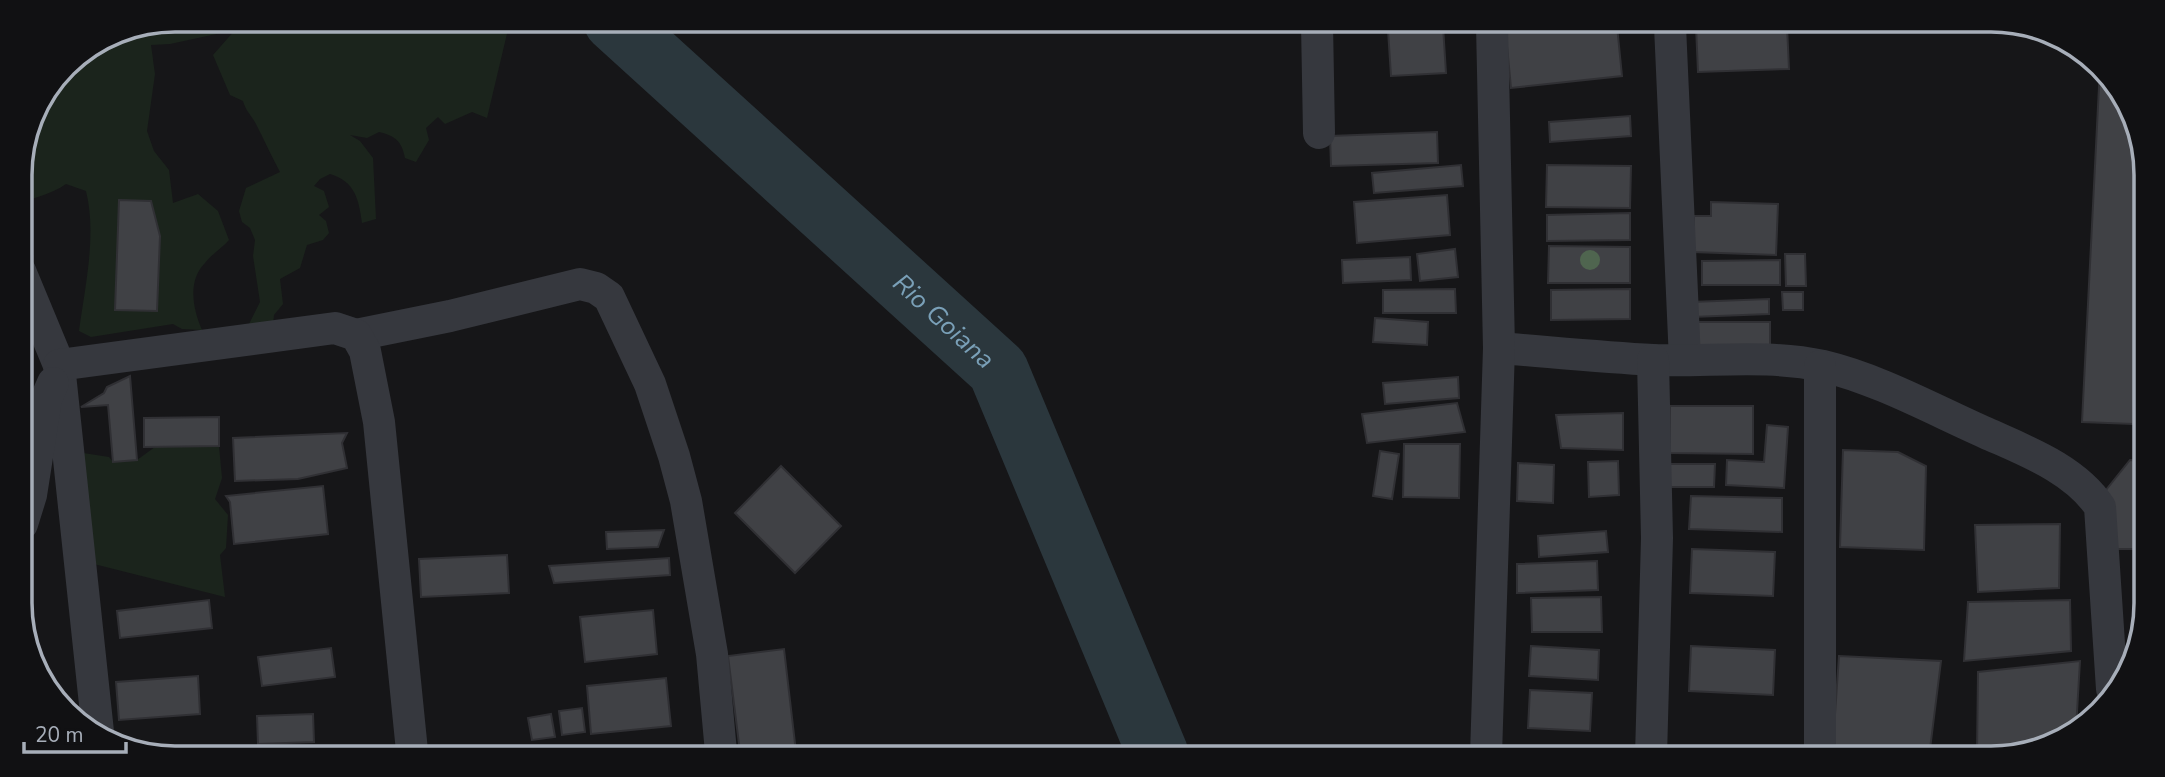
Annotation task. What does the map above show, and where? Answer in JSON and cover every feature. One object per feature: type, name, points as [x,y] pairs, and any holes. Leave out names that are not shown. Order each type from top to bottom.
[{"type":"street","points":[[1317,32],[1319,132]]},
{"type":"street","points":[[1486,745],[1499,348],[1492,32]]},
{"type":"street","points":[[1670,32],[1685,360]]},
{"type":"street","points":[[356,335],[450,316],[580,284],[596,288],[609,297],[650,384],[686,501],[712,654],[720,746]]},
{"type":"street","points":[[32,299],[60,365],[97,722]]},
{"type":"street","points":[[60,365],[335,328],[356,335],[365,351],[379,422],[411,746]]},
{"type":"street","points":[[1499,348],[1653,360],[1757,358],[1820,366],[1884,388],[2019,448],[2066,473],[2089,491],[2100,507],[2111,678]]},
{"type":"street","points":[[1651,745],[1657,538],[1653,360]]},
{"type":"street","points":[[32,489],[46,399],[60,365]]},
{"type":"street","points":[[1820,366],[1820,745]]},
{"type":"shaded area","points":[[226,32],[170,44],[151,45],[155,74],[147,131],[154,151],[169,170],[173,203],[198,194],[218,211],[229,240],[199,270],[196,278],[194,304],[202,330],[182,329],[173,324],[91,337],[79,331],[90,243],[86,191],[66,184],[32,199],[32,165],[36,137],[46,111],[61,87],[80,67],[120,42],[146,34]]},
{"type":"shaded area","points":[[233,32],[507,32],[487,118],[472,112],[445,124],[438,117],[426,128],[429,140],[416,162],[405,158],[400,144],[390,136],[379,132],[367,138],[350,135],[360,141],[373,158],[376,219],[362,223],[357,199],[345,181],[330,174],[320,179],[314,186],[324,191],[329,207],[319,215],[326,221],[329,233],[323,240],[307,245],[300,268],[280,279],[283,304],[274,315],[272,335],[254,332],[249,324],[260,302],[253,256],[255,240],[250,228],[242,222],[239,211],[246,188],[280,172],[243,101],[230,95],[213,55]]},
{"type":"shaded area","points":[[219,446],[222,478],[215,499],[228,515],[226,548],[220,555],[225,597],[82,561],[77,452],[109,457],[113,462],[137,460],[155,447]]},
{"type":"building","points":[[1388,32],[1443,32],[1446,73],[1391,76]]},
{"type":"building","points":[[1506,32],[1618,32],[1622,76],[1511,88]]},
{"type":"building","points":[[1696,32],[1787,32],[1789,69],[1698,72]]},
{"type":"building","points":[[2099,81],[2123,120],[2129,137],[2134,174],[2133,424],[2082,422]]},
{"type":"building","points":[[1630,116],[1631,136],[1550,142],[1549,122]]},
{"type":"building","points":[[1437,132],[1438,163],[1331,166],[1330,136]]},
{"type":"building","points":[[1461,165],[1463,186],[1374,193],[1372,173]]},
{"type":"building","points":[[1547,165],[1631,166],[1630,208],[1546,207]]},
{"type":"building","points":[[1447,195],[1450,235],[1357,243],[1354,202]]},
{"type":"building","points":[[119,200],[151,201],[160,236],[157,311],[115,310]]},
{"type":"building","points":[[1711,202],[1778,204],[1776,255],[1693,252],[1694,216],[1711,216]]},
{"type":"building","points":[[1630,213],[1630,240],[1547,241],[1547,215]]},
{"type":"building","points":[[1549,246],[1630,247],[1630,283],[1548,283]]},
{"type":"building","points":[[1455,249],[1458,277],[1420,281],[1417,254]]},
{"type":"building","points":[[1785,254],[1805,254],[1806,286],[1786,286]]},
{"type":"building","points":[[1410,257],[1411,280],[1343,283],[1342,260]]},
{"type":"building","points":[[1780,260],[1780,285],[1702,285],[1702,261]]},
{"type":"building","points":[[1455,289],[1456,313],[1383,313],[1383,290]]},
{"type":"building","points":[[1630,289],[1630,319],[1551,320],[1551,290]]},
{"type":"building","points":[[1782,292],[1803,292],[1803,310],[1783,310]]},
{"type":"building","points":[[1769,299],[1769,314],[1692,317],[1691,302]]},
{"type":"building","points":[[1375,318],[1428,322],[1427,345],[1373,342]]},
{"type":"building","points":[[1696,322],[1770,322],[1770,351],[1696,350]]},
{"type":"building","points":[[130,376],[137,460],[113,462],[108,405],[81,407],[104,393],[107,387]]},
{"type":"building","points":[[1458,377],[1459,398],[1385,404],[1383,383]]},
{"type":"building","points":[[1457,403],[1465,432],[1367,443],[1362,414]]},
{"type":"building","points":[[1670,406],[1753,406],[1753,454],[1670,453]]},
{"type":"building","points":[[1623,413],[1623,450],[1561,448],[1556,415]]},
{"type":"building","points":[[219,417],[219,446],[144,447],[144,418]]},
{"type":"building","points":[[1767,425],[1788,427],[1784,488],[1726,485],[1727,460],[1764,462]]},
{"type":"building","points":[[347,433],[342,443],[347,468],[298,479],[235,481],[233,438]]},
{"type":"building","points":[[1404,444],[1460,444],[1459,498],[1403,497]]},
{"type":"building","points":[[1843,450],[1898,452],[1926,466],[1924,550],[1840,547]]},
{"type":"building","points":[[1380,451],[1399,454],[1392,499],[1373,496]]},
{"type":"building","points":[[2130,460],[2134,460],[2134,549],[2115,549],[2106,490]]},
{"type":"building","points":[[1618,461],[1619,495],[1589,497],[1588,462]]},
{"type":"building","points":[[1518,463],[1554,465],[1553,503],[1517,501]]},
{"type":"building","points":[[1669,464],[1715,464],[1714,487],[1669,487]]},
{"type":"building","points":[[781,466],[841,526],[795,573],[735,513]]},
{"type":"building","points":[[323,486],[328,534],[234,544],[230,502],[226,496]]},
{"type":"building","points":[[1691,496],[1782,498],[1782,532],[1689,529]]},
{"type":"building","points":[[2060,524],[2059,588],[1978,592],[1975,525]]},
{"type":"building","points":[[664,530],[658,547],[607,549],[606,532]]},
{"type":"building","points":[[1606,531],[1608,552],[1539,557],[1538,536]]},
{"type":"building","points":[[1692,549],[1775,552],[1773,596],[1690,593]]},
{"type":"building","points":[[507,555],[509,593],[421,597],[419,559]]},
{"type":"building","points":[[669,558],[670,575],[554,583],[549,566]]},
{"type":"building","points":[[1597,561],[1598,590],[1517,593],[1517,564]]},
{"type":"building","points":[[1601,597],[1602,632],[1532,632],[1531,598]]},
{"type":"building","points":[[209,600],[212,628],[120,638],[117,611]]},
{"type":"building","points":[[2070,600],[2071,651],[1964,661],[1968,602]]},
{"type":"building","points":[[653,610],[657,654],[585,662],[580,617]]},
{"type":"building","points":[[1531,646],[1599,650],[1598,680],[1529,676]]},
{"type":"building","points":[[1691,646],[1775,650],[1773,695],[1689,691]]},
{"type":"building","points":[[331,648],[335,677],[262,686],[258,657]]},
{"type":"building","points":[[784,649],[795,746],[739,746],[728,656]]},
{"type":"building","points":[[1839,656],[1941,661],[1930,745],[1833,745]]},
{"type":"building","points":[[2080,661],[2077,717],[2037,738],[2019,743],[1977,745],[1978,672]]},
{"type":"building","points":[[198,676],[200,714],[119,720],[116,682]]},
{"type":"building","points":[[666,678],[671,726],[591,734],[587,686]]},
{"type":"building","points":[[1530,690],[1592,693],[1590,731],[1528,728]]},
{"type":"building","points":[[582,708],[585,732],[562,735],[559,711]]},
{"type":"building","points":[[313,714],[314,742],[258,744],[257,716]]},
{"type":"building","points":[[551,714],[555,737],[532,740],[528,718]]},
{"type":"waterway","name":"Rio Goiana","points":[[626,32],[998,370],[1154,745]]}]
